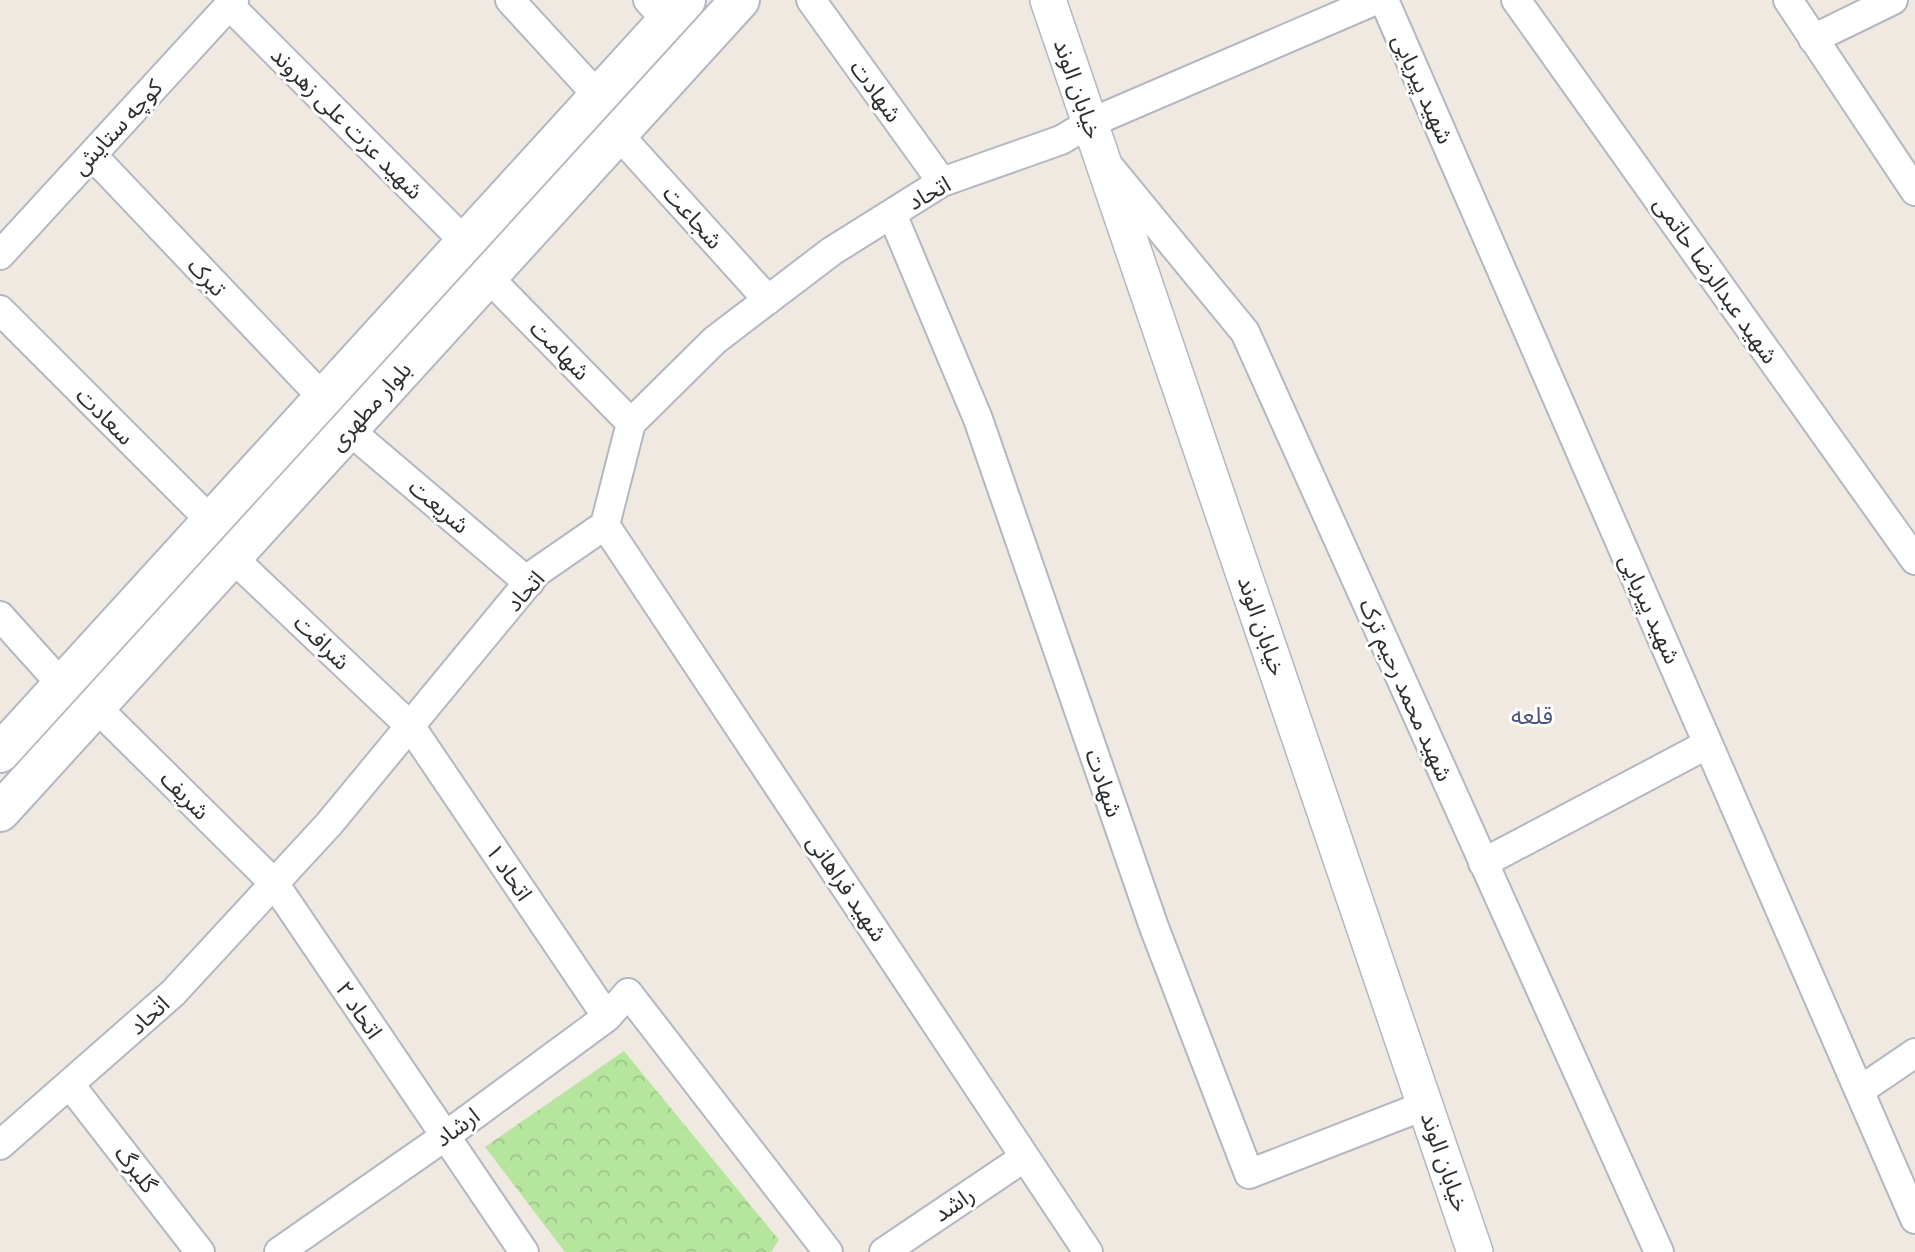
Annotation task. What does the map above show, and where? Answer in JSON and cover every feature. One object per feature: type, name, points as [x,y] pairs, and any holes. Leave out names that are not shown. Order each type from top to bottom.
[{"type":"main road","name":"بلوار مطهری","points":[[0,813],[740,0]]},
{"type":"main road","name":"بلوار مطهری","points":[[0,753],[598,96],[667,7]]},
{"type":"street","points":[[510,0],[598,96]]},
{"type":"street","name":"شهادت","points":[[811,0],[942,182]]},
{"type":"street","name":"خیابان الوند","points":[[1048,0],[1475,1252]]},
{"type":"street","name":"اتحاد","points":[[631,423],[715,340],[832,251],[942,182],[1061,140],[1090,123],[1376,0]]},
{"type":"street","name":"شهید پیریایی","points":[[1384,0],[1915,1219]]},
{"type":"street","name":"شهید عبدالرضا حاتمی","points":[[1516,0],[1915,560]]},
{"type":"street","points":[[1788,0],[1915,191]]},
{"type":"street","points":[[1814,39],[1893,0]]},
{"type":"street","name":"کوچه ستایش","points":[[0,255],[231,3]]},
{"type":"street","name":"شهید عزت علی زهروند","points":[[231,3],[465,242]]},
{"type":"street","name":"شجاعت","points":[[618,134],[768,300]]},
{"type":"street","name":"تبرک","points":[[92,155],[323,398]]},
{"type":"street","name":"شهید محمد رحیم ترک","points":[[1102,159],[1245,332],[1659,1252]]},
{"type":"street","name":"شهادت","points":[[892,214],[978,419],[1150,915],[1248,1174],[1426,1105]]},
{"type":"street","name":"شهامت","points":[[488,277],[631,423]]},
{"type":"street","name":"سعادت","points":[[0,310],[211,521]]},
{"type":"street","points":[[606,525],[631,423]]},
{"type":"street","name":"شریعت","points":[[349,430],[529,583]]},
{"type":"street","name":"اتحاد","points":[[0,1145],[71,1086],[173,993],[411,727],[537,572],[606,525]]},
{"type":"street","name":"شهید فراهانی","points":[[606,525],[1088,1252]]},
{"type":"street","name":"شرافت","points":[[233,558],[411,727]]},
{"type":"street","points":[[0,616],[62,685]]},
{"type":"street","name":"شریف","points":[[96,707],[274,883]]},
{"type":"street","name":"اتحاد ۱","points":[[411,727],[607,1017]]},
{"type":"street","points":[[1483,863],[1708,744]]},
{"type":"street","name":"اتحاد ۲","points":[[274,883],[524,1252]]},
{"type":"street","name":"ارشاد","points":[[279,1252],[444,1137],[607,1017],[628,993],[828,1252]]},
{"type":"street","points":[[1859,1091],[1915,1053]]},
{"type":"street","name":"گلبرگ","points":[[71,1086],[200,1252]]},
{"type":"street","name":"راشد","points":[[884,1252],[1025,1157]]},
{"type":"green space","points":[[624,1051],[779,1240],[771,1252],[565,1252],[485,1147]]},
{"type":"district","name":"قلعه","points":[[1532,716]]}]
